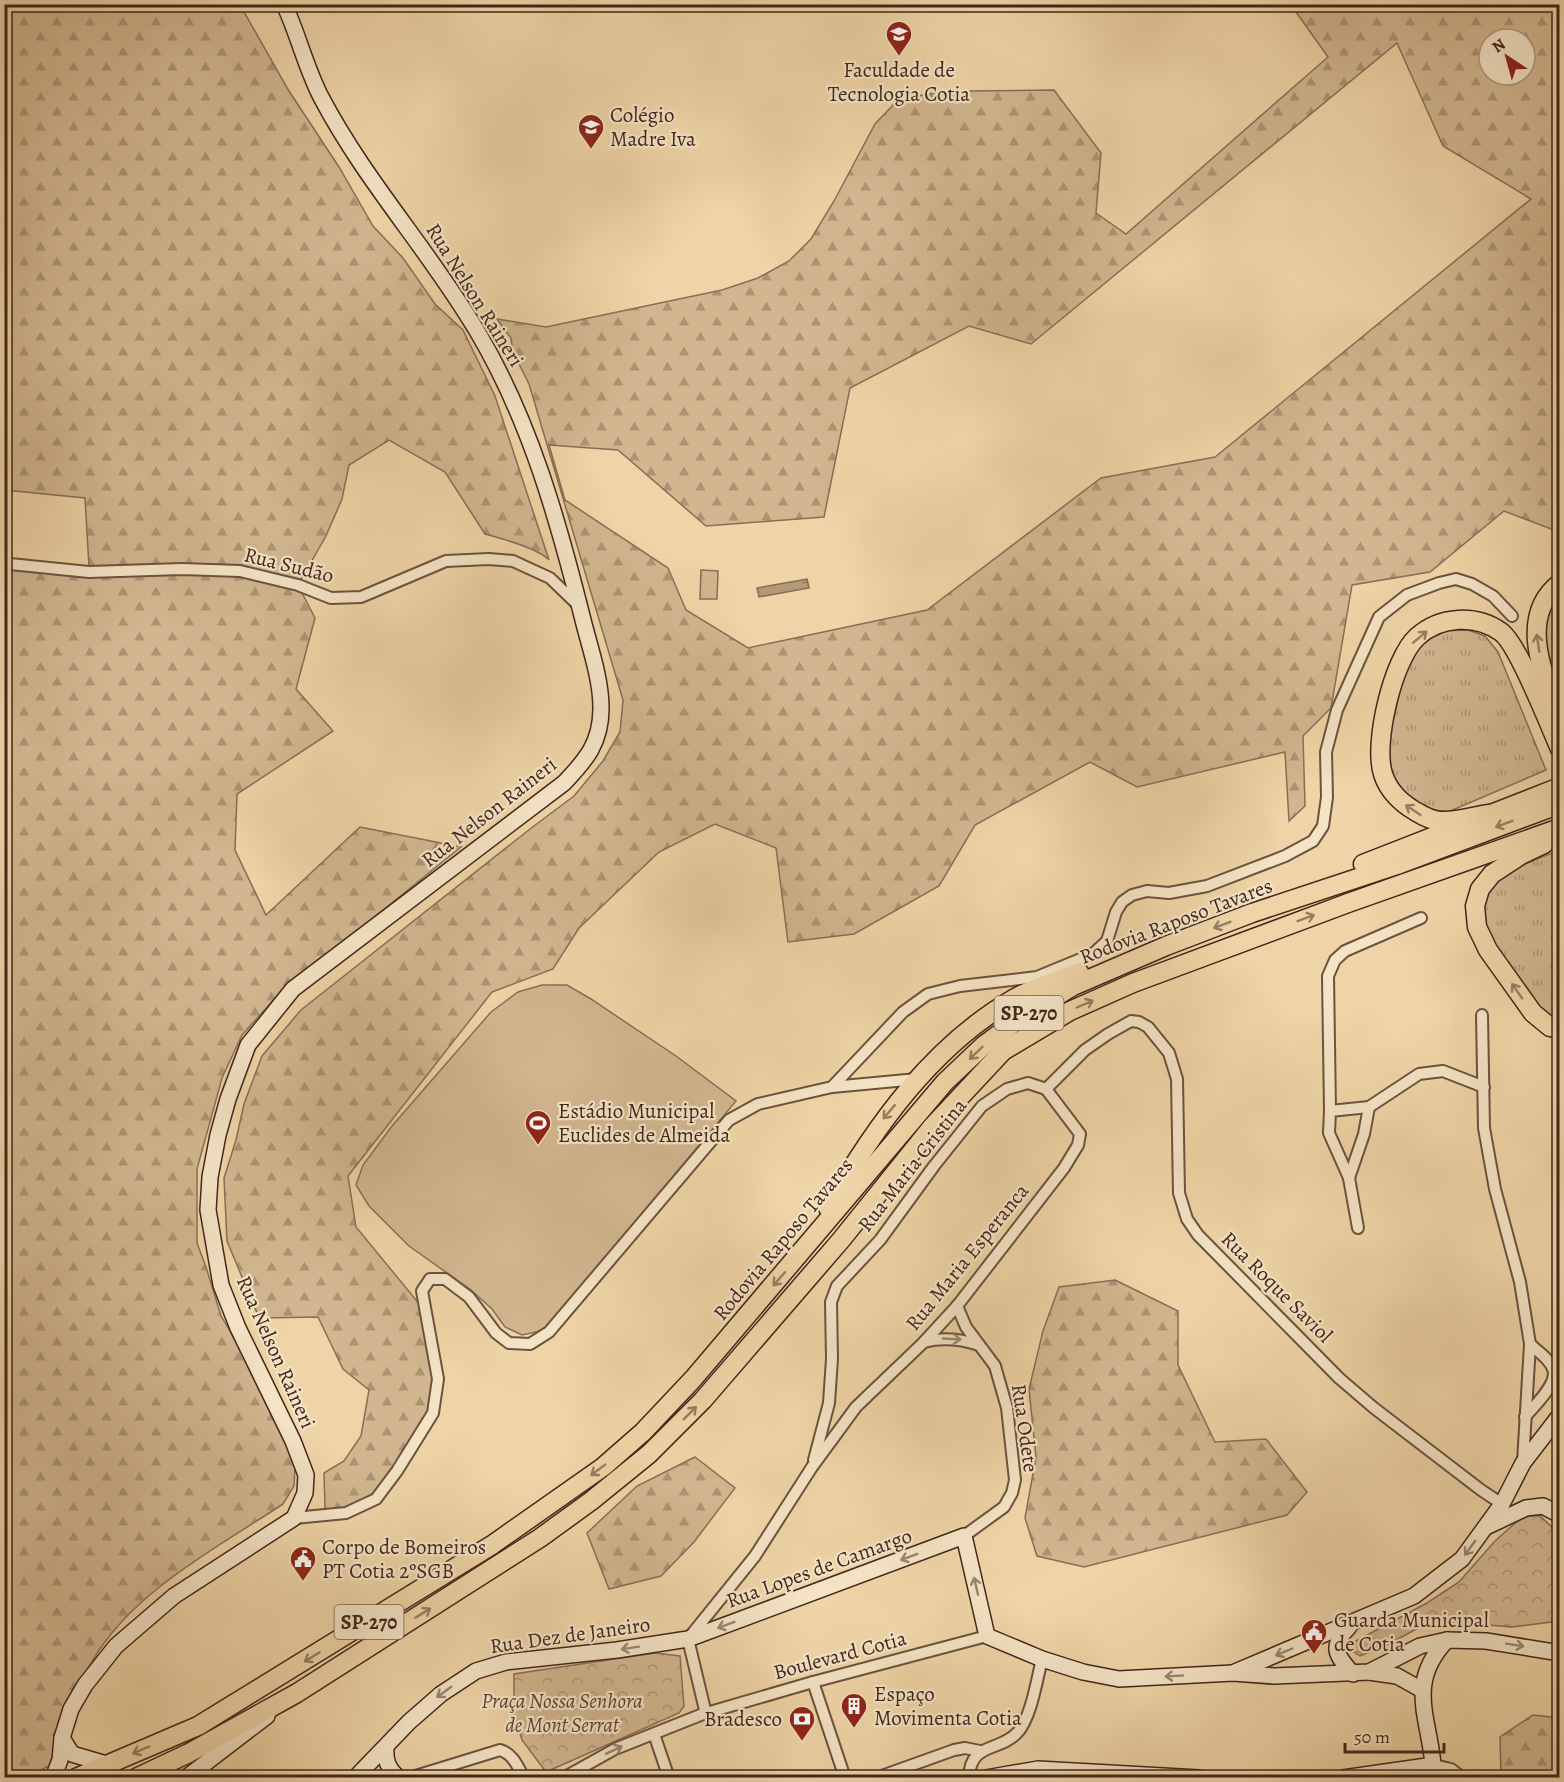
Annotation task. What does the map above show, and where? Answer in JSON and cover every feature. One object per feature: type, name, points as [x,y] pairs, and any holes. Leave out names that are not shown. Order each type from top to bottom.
[{"type":"highway","points":[[1560,583],[1543,600],[1536,630],[1545,679],[1560,720]]},
{"type":"highway","points":[[1489,814],[1443,822],[1425,817],[1399,800],[1383,774],[1379,750],[1391,689],[1405,653],[1418,637],[1443,621],[1474,620],[1502,633],[1518,655],[1559,747]]},
{"type":"highway","points":[[1252,913],[1367,862],[1560,787]]},
{"type":"highway","name":"Rodovia Raposo Tavares","points":[[76,1778],[198,1726],[492,1545],[603,1467],[643,1432],[693,1379],[945,1082],[982,1046],[1019,1019],[1073,986],[1166,946],[1252,913],[1397,865],[1560,804]]},
{"type":"highway","name":"Rodovia Raposo Tavares","points":[[136,1778],[189,1753],[297,1693],[540,1538],[591,1501],[649,1454],[704,1400],[841,1240],[932,1127],[1003,1051],[1070,1011],[1144,979],[1348,903],[1560,828]]},
{"type":"highway","points":[[1560,836],[1521,855],[1492,874],[1480,889],[1475,906],[1477,927],[1488,950],[1533,1013],[1550,1027],[1560,1029]]},
{"type":"highway","points":[[804,1250],[841,1184],[878,1126],[917,1079],[945,1050],[978,1023],[1017,997],[1131,952],[1166,946]]},
{"type":"main road","name":"Rua Nelson Raineri","points":[[284,4],[320,96],[359,161],[443,276],[478,332],[514,401],[544,478],[579,606],[598,683],[601,708],[598,734],[586,760],[564,783],[293,989],[248,1045],[228,1099],[210,1177],[208,1210],[221,1285],[238,1328],[283,1417],[306,1475],[305,1493],[294,1518]]},
{"type":"main road","points":[[1233,1673],[1414,1596],[1462,1559],[1502,1504],[1523,1463],[1560,1415]]},
{"type":"main road","points":[[1487,1526],[1526,1508],[1543,1506],[1560,1515]]},
{"type":"main road","points":[[53,1778],[60,1760],[62,1738],[71,1709],[116,1646],[174,1596],[294,1518]]},
{"type":"main road","points":[[964,1536],[987,1636],[1042,1659],[1083,1672],[1119,1679],[1233,1673],[1274,1676],[1369,1672],[1397,1676],[1422,1690]]},
{"type":"main road","name":"Rua Lopes de Camargo","points":[[688,1639],[964,1536]]},
{"type":"main road","points":[[1353,1622],[1338,1637],[1335,1649],[1340,1660],[1353,1674]]},
{"type":"main road","name":"Rua Dez de Janeiro","points":[[356,1778],[409,1722],[441,1694],[476,1671],[506,1662],[617,1650],[688,1639]]},
{"type":"main road","points":[[1369,1672],[1420,1646],[1447,1640],[1486,1641],[1558,1652]]},
{"type":"main road","points":[[1343,1778],[1434,1771],[1422,1690],[1428,1664],[1435,1652],[1447,1640]]},
{"type":"main road","points":[[186,1778],[297,1693]]},
{"type":"main road","points":[[62,1738],[72,1754],[88,1761],[106,1764]]},
{"type":"main road","points":[[386,1747],[385,1759],[390,1770],[399,1778]]},
{"type":"main road","points":[[986,1778],[1038,1769],[1144,1777],[1199,1778]]},
{"type":"street","name":"Rua Sudão","points":[[4,560],[10,564],[89,572],[182,569],[240,571],[298,585],[331,598],[361,597],[446,561],[489,559],[513,561],[550,578],[579,606]]},
{"type":"street","points":[[832,1087],[903,1012],[928,994],[960,986],[1037,977],[1093,954],[1107,941],[1116,912],[1122,902],[1132,896],[1147,891],[1169,894],[1207,886],[1285,856],[1312,841],[1323,826],[1327,797],[1326,752],[1337,710],[1379,617],[1407,595],[1456,579],[1472,584],[1493,596],[1512,616]]},
{"type":"street","points":[[1358,1228],[1349,1178],[1329,1133],[1328,976],[1335,960],[1345,951],[1421,918]]},
{"type":"street","points":[[1482,1015],[1484,1128],[1495,1189],[1520,1282],[1530,1344],[1523,1463]]},
{"type":"street","name":"Rua Roque Saviol","points":[[1046,1089],[1078,1057],[1108,1034],[1131,1022],[1139,1022],[1148,1027],[1169,1053],[1177,1079],[1179,1193],[1187,1219],[1198,1235],[1339,1378],[1374,1408],[1502,1504]]},
{"type":"street","points":[[1330,1111],[1369,1107],[1419,1074],[1443,1071],[1484,1087]]},
{"type":"street","points":[[294,1518],[346,1513],[376,1498],[398,1471],[433,1413],[438,1379],[431,1333],[423,1307],[422,1291],[430,1279],[445,1278],[469,1298],[496,1333],[509,1343],[530,1344],[549,1332],[582,1295],[729,1120],[758,1104],[832,1087],[917,1079]]},
{"type":"street","name":"Rua Maria Cristina","points":[[812,1467],[829,1403],[832,1359],[831,1302],[837,1286],[880,1240],[934,1166],[982,1106],[1007,1089],[1028,1083],[1046,1089]]},
{"type":"street","name":"Rua Maria Esperanca","points":[[688,1639],[754,1556],[812,1467],[856,1407],[924,1342],[957,1306],[1078,1145],[1080,1134],[1046,1089]]},
{"type":"street","points":[[1349,1178],[1364,1134],[1369,1107]]},
{"type":"street","name":"Rua Odete","points":[[957,1306],[966,1327],[995,1366],[1007,1408],[1015,1480],[1012,1493],[1004,1507],[964,1536]]},
{"type":"street","points":[[924,1342],[938,1338],[960,1339],[979,1345]]},
{"type":"street","points":[[1525,1418],[1552,1384],[1554,1377],[1551,1365],[1530,1344]]},
{"type":"street","name":"Boulevard Cotia","points":[[563,1778],[615,1749],[703,1714],[987,1636]]},
{"type":"street","points":[[688,1639],[705,1710],[703,1714]]},
{"type":"street","points":[[876,1778],[954,1750],[980,1751],[1007,1741],[1019,1730],[1029,1706],[1042,1659]]},
{"type":"street","points":[[813,1682],[845,1778]]},
{"type":"street","points":[[654,1734],[669,1778]]},
{"type":"street","points":[[410,1778],[500,1750],[508,1752],[524,1778]]},
{"type":"street","points":[[969,1778],[972,1764],[980,1751]]},
{"type":"street","points":[[1434,1771],[1451,1769],[1463,1778]]},
{"type":"green space","points":[[5,5],[240,5],[289,91],[339,167],[373,226],[403,258],[435,304],[463,330],[495,396],[549,560],[528,548],[485,534],[445,472],[389,440],[349,465],[342,499],[326,536],[298,585],[315,618],[296,689],[333,731],[237,794],[235,850],[266,915],[360,827],[461,847],[277,996],[242,1035],[222,1078],[197,1169],[197,1243],[221,1316],[279,1413],[295,1467],[294,1486],[283,1504],[179,1572],[130,1613],[110,1635],[86,1673],[68,1712],[49,1766],[25,1778],[4,1777],[4,560],[89,567],[85,498],[5,490]]},
{"type":"green space","points":[[1291,5],[1559,5],[1559,532],[1504,511],[1430,572],[1352,585],[1331,708],[1303,736],[1305,806],[1289,821],[1285,752],[1137,787],[1090,762],[975,825],[939,886],[854,934],[788,942],[776,848],[715,824],[659,852],[579,928],[553,969],[492,992],[348,1176],[356,1227],[421,1306],[435,1378],[431,1412],[374,1498],[344,1512],[325,1509],[324,1473],[344,1461],[361,1436],[369,1390],[343,1369],[318,1317],[259,1318],[227,1241],[224,1178],[244,1104],[262,1056],[301,1010],[574,796],[603,761],[620,732],[623,700],[529,384],[513,352],[511,338],[497,319],[546,327],[722,290],[758,278],[789,261],[811,239],[875,124],[896,102],[926,94],[1054,90],[1101,153],[1096,213],[1126,234],[1328,57]],"holes":[[[1397,43],[1443,146],[1531,199],[1215,457],[1101,478],[927,610],[748,648],[686,610],[668,568],[565,500],[549,445],[618,450],[706,526],[824,517],[850,388],[969,326],[1031,344]]]},
{"type":"green space","points":[[701,570],[718,571],[717,599],[700,599]]},
{"type":"green space","points":[[1559,588],[1559,692],[1539,628]]},
{"type":"green space","points":[[1468,630],[1485,636],[1498,652],[1546,770],[1448,812],[1422,808],[1391,780],[1385,757],[1406,664],[1419,643],[1438,631]]},
{"type":"green space","points":[[1559,851],[1559,1020],[1543,1012],[1526,994],[1484,931],[1481,910],[1484,897],[1504,876],[1532,861]]},
{"type":"green space","name":"Estádio Municipal Euclides de Almeida","points":[[542,985],[567,985],[591,999],[676,1056],[736,1101],[545,1330],[522,1335],[505,1327],[492,1309],[471,1290],[409,1246],[369,1206],[356,1185],[363,1165],[392,1126],[491,1012],[518,992]]},
{"type":"green space","points":[[1115,1280],[1178,1311],[1178,1365],[1215,1442],[1266,1439],[1307,1492],[1287,1515],[1084,1567],[1037,1556],[1025,1518],[1036,1457],[1029,1389],[1043,1331],[1059,1287]]},
{"type":"green space","points":[[695,1457],[735,1488],[694,1542],[661,1576],[609,1589],[587,1533],[637,1486]]},
{"type":"green space","points":[[1539,1515],[1554,1529],[1559,1549],[1559,1621],[1512,1627],[1452,1622],[1420,1627],[1387,1645],[1360,1656],[1351,1650],[1354,1642],[1427,1603],[1459,1582],[1495,1541],[1522,1517]]},
{"type":"green space","name":"Praça Nossa Senhora de Mont Serrat","points":[[655,1653],[680,1656],[684,1706],[679,1713],[546,1772],[522,1740],[514,1715],[514,1674]]},
{"type":"green space","points":[[1533,1715],[1559,1718],[1559,1777],[1501,1777],[1500,1737]]},
{"type":"water","points":[[807,579],[809,588],[759,597],[757,588]]},
{"type":"place","name":"Faculdade de Tecnologia Cotia","points":[[899,57]]},
{"type":"place","name":"Colégio Madre Iva","points":[[591,150]]},
{"type":"place","name":"Estádio Municipal Euclides de Almeida","points":[[538,1146]]},
{"type":"place","name":"Corpo de Bomeiros PT Cotia 2ºSGB","points":[[303,1582]]},
{"type":"place","name":"Guarda Municipal de Cotia","points":[[1314,1655]]},
{"type":"place","name":"Espaço Movimenta Cotia","points":[[854,1729]]},
{"type":"place","name":"Bradesco","points":[[802,1742]]}]
